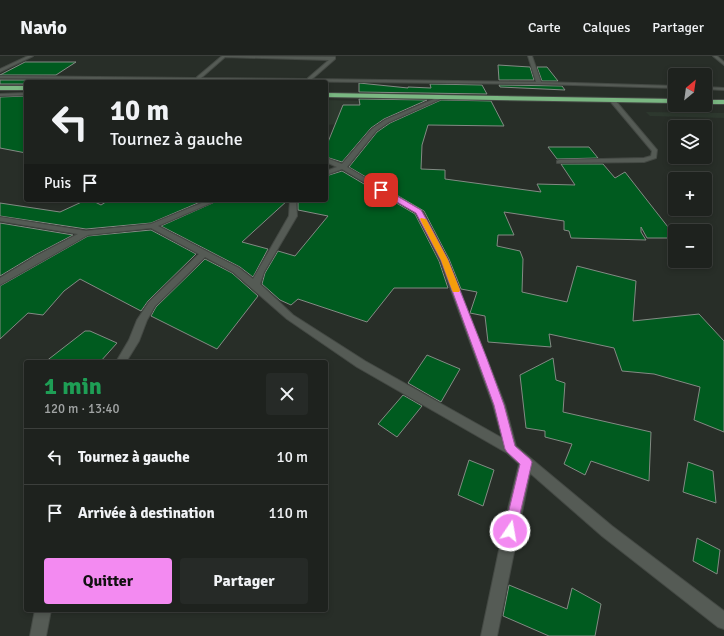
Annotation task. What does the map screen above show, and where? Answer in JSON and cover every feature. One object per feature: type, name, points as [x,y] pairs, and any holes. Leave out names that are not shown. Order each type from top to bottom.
[{"type":"highway","points":[[0,88],[24,88]]},
{"type":"highway","points":[[328,95],[668,101]]},
{"type":"highway","points":[[712,102],[724,102]]},
{"type":"street","points":[[0,71],[31,56]]},
{"type":"street","points":[[198,78],[224,56],[334,57]]},
{"type":"street","points":[[530,56],[539,83]]},
{"type":"street","points":[[715,56],[724,64]]},
{"type":"street","points":[[308,80],[334,57]]},
{"type":"street","points":[[0,77],[271,80]]},
{"type":"street","points":[[328,81],[539,83],[668,87]]},
{"type":"street","points":[[712,88],[724,89]]},
{"type":"street","points":[[0,95],[24,94]]},
{"type":"street","points":[[328,172],[343,167],[374,130],[387,121],[443,97]]},
{"type":"street","points":[[559,162],[644,160],[654,156],[655,151],[612,100]]},
{"type":"street","points":[[328,161],[343,167],[419,212],[444,260],[499,405],[511,449]]},
{"type":"street","points":[[0,219],[86,233],[152,226],[210,202]]},
{"type":"street","points":[[255,285],[260,272],[293,216],[294,202]]},
{"type":"street","points":[[152,226],[236,270],[290,316],[361,364],[511,449],[607,531],[724,621]]},
{"type":"street","points":[[0,282],[86,233]]},
{"type":"street","points":[[123,360],[134,341],[142,320],[152,304],[204,254]]},
{"type":"street","points":[[489,636],[526,462]]},
{"type":"street","points":[[38,636],[42,612]]},
{"type":"shaded area","points":[[328,100],[404,102],[404,115],[387,121],[328,125]]},
{"type":"shaded area","points":[[646,112],[724,113],[724,118],[650,116]]},
{"type":"building","points":[[25,62],[76,62],[56,75],[0,75]]},
{"type":"building","points":[[498,65],[530,67],[534,80],[499,80]]},
{"type":"building","points":[[537,67],[547,67],[558,81],[542,81]]},
{"type":"building","points":[[0,80],[24,80],[24,84],[0,84]]},
{"type":"building","points":[[359,83],[408,88],[431,88],[430,84],[482,85],[487,94],[359,92]]},
{"type":"building","points":[[499,85],[562,86],[565,90],[500,87]]},
{"type":"building","points":[[24,96],[24,153],[0,148],[0,97]]},
{"type":"building","points":[[359,99],[427,100],[384,119],[371,128],[342,162],[328,158],[328,142],[343,105],[360,105]]},
{"type":"building","points":[[441,100],[491,101],[504,126],[428,125],[422,145],[421,169],[445,170],[445,179],[541,192],[537,184],[575,185],[561,164],[603,164],[615,178],[625,172],[668,227],[668,238],[647,238],[641,227],[641,232],[646,240],[571,238],[569,231],[564,230],[564,221],[504,212],[514,235],[498,235],[497,246],[520,251],[523,259],[522,292],[567,302],[577,266],[636,281],[633,321],[699,314],[724,341],[724,432],[694,420],[700,387],[654,374],[622,371],[614,348],[549,334],[551,347],[488,342],[485,316],[470,313],[477,292],[461,289],[449,259],[424,211],[349,167],[377,132],[390,123]]},
{"type":"building","points":[[548,147],[589,147],[598,158],[557,159]]},
{"type":"building","points":[[342,171],[415,214],[439,261],[448,288],[394,288],[367,322],[298,299],[291,305],[280,300],[262,284],[265,273],[278,251],[295,256],[328,216],[298,210],[298,202],[328,202],[328,175]]},
{"type":"building","points":[[82,202],[95,202],[101,205],[106,202],[200,202],[151,223],[86,229],[0,216],[0,203],[60,212]]},
{"type":"building","points":[[215,202],[286,202],[242,242],[268,249],[253,277],[240,267],[161,226]]},
{"type":"building","points":[[0,223],[73,235],[0,276]]},
{"type":"building","points":[[151,230],[196,254],[148,301],[141,311],[80,279],[64,291],[43,315],[28,313],[0,339],[0,286],[88,236]]},
{"type":"building","points":[[205,259],[232,273],[258,296],[217,349],[151,316],[156,307]]},
{"type":"building","points":[[85,331],[90,331],[117,343],[102,360],[48,360]]},
{"type":"building","points":[[427,355],[460,369],[441,402],[408,383]]},
{"type":"building","points":[[553,358],[556,380],[565,383],[563,412],[651,432],[649,481],[591,461],[585,475],[564,464],[572,444],[545,437],[545,431],[526,428],[520,375]]},
{"type":"building","points":[[403,395],[422,406],[397,437],[378,424]]},
{"type":"building","points":[[469,460],[494,470],[483,506],[458,495]]},
{"type":"building","points":[[688,462],[713,471],[716,503],[683,492]]},
{"type":"building","points":[[697,538],[720,550],[717,574],[693,561]]},
{"type":"building","points":[[509,585],[567,609],[572,588],[601,604],[595,636],[549,636],[503,616]]},
{"type":"slow traffic","points":[[423,219],[444,260],[456,290]]},
{"type":"route","points":[[381,190],[419,212],[444,260],[499,405],[505,432],[511,449],[526,462],[510,531]]}]
